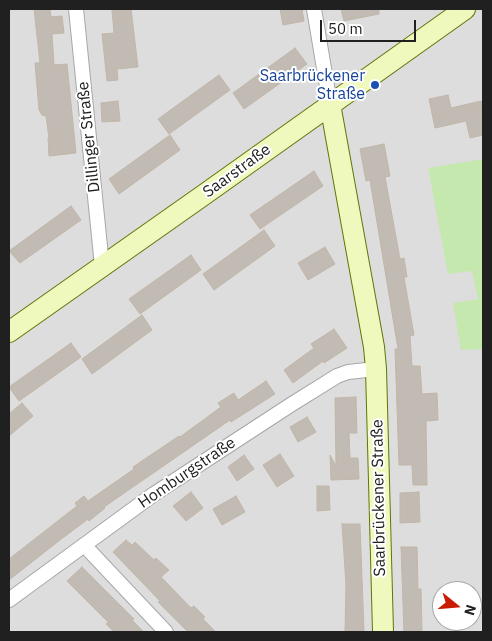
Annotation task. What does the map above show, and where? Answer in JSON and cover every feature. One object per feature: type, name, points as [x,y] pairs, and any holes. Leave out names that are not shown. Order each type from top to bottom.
[{"type":"street","name":"Dillinger Straße","points":[[76,9],[102,266]]},
{"type":"street","name":"Saarbrückener Straße","points":[[314,9],[374,347],[383,632]]},
{"type":"street","name":"Saarstraße","points":[[9,332],[465,9]]},
{"type":"street","name":"Homburgstraße","points":[[9,600],[154,494],[244,434],[337,376],[348,372],[376,369]]},
{"type":"street","points":[[84,545],[166,632]]},
{"type":"shaded area","points":[[9,9],[483,9],[483,632],[9,632]]},
{"type":"green space","points":[[483,159],[483,349],[461,350],[453,303],[478,299],[472,271],[448,274],[428,168]]},
{"type":"building","points":[[34,9],[50,9],[51,17],[62,16],[64,33],[52,34],[54,65],[67,64],[76,153],[49,156],[46,116],[42,115],[39,110],[35,63],[40,63]]},
{"type":"building","points":[[131,9],[138,67],[117,69],[118,80],[107,81],[102,34],[114,33],[112,10]]},
{"type":"building","points":[[280,9],[302,9],[304,21],[283,25]]},
{"type":"building","points":[[341,9],[379,9],[379,14],[344,21]]},
{"type":"building","points":[[295,48],[307,64],[244,109],[233,93]]},
{"type":"building","points":[[219,75],[230,90],[169,134],[158,119]]},
{"type":"building","points":[[448,95],[451,108],[481,101],[483,135],[470,138],[466,121],[435,128],[429,99]]},
{"type":"building","points":[[118,101],[120,121],[102,122],[101,103]]},
{"type":"building","points":[[170,135],[180,150],[119,194],[109,179]]},
{"type":"building","points":[[384,144],[390,176],[385,177],[400,259],[404,258],[407,277],[404,277],[414,335],[410,336],[412,366],[420,366],[422,394],[437,393],[438,420],[426,421],[427,485],[413,485],[412,465],[399,465],[395,349],[398,349],[370,180],[366,181],[360,149]]},
{"type":"building","points":[[314,171],[323,186],[260,229],[250,215]]},
{"type":"building","points":[[71,206],[81,220],[20,263],[9,251]]},
{"type":"building","points":[[264,230],[275,246],[214,290],[203,274]]},
{"type":"building","points":[[325,247],[335,264],[308,280],[298,263]]},
{"type":"building","points":[[191,255],[201,270],[140,314],[129,299]]},
{"type":"building","points":[[142,315],[152,330],[92,374],[82,359]]},
{"type":"building","points":[[334,329],[347,348],[324,363],[323,361],[293,383],[284,370],[314,348],[311,344]]},
{"type":"building","points":[[71,343],[81,357],[19,401],[9,387]]},
{"type":"building","points":[[266,381],[275,394],[231,422],[230,420],[104,507],[89,521],[88,519],[9,580],[9,559],[77,506],[75,503],[84,496],[88,501],[134,469],[133,467],[180,437],[221,407],[218,403],[234,393],[238,400]]},
{"type":"building","points":[[356,397],[357,433],[349,433],[350,458],[358,458],[359,479],[331,480],[330,455],[336,466],[335,398]]},
{"type":"building","points":[[22,403],[33,416],[9,436],[9,414]]},
{"type":"building","points":[[307,417],[316,432],[298,442],[290,427]]},
{"type":"building","points":[[280,454],[294,476],[277,487],[263,465]]},
{"type":"building","points":[[244,455],[254,469],[237,481],[228,467]]},
{"type":"building","points":[[317,486],[329,486],[330,510],[317,511]]},
{"type":"building","points":[[191,492],[203,508],[186,521],[173,506]]},
{"type":"building","points":[[419,492],[420,522],[400,523],[400,493]]},
{"type":"building","points":[[236,496],[245,512],[222,525],[213,509]]},
{"type":"building","points":[[342,524],[360,524],[364,632],[345,632],[346,585]]},
{"type":"building","points":[[126,540],[132,545],[135,542],[154,560],[156,558],[169,570],[161,577],[191,608],[194,606],[205,617],[203,619],[216,632],[188,632],[158,602],[160,601],[113,552]]},
{"type":"building","points":[[401,547],[417,547],[418,589],[421,589],[422,632],[404,632]]},
{"type":"building","points":[[82,567],[134,619],[132,620],[144,632],[114,632],[106,624],[108,622],[67,581]]},
{"type":"place","name":"Saarbrückener Straße","points":[[375,85]]}]
